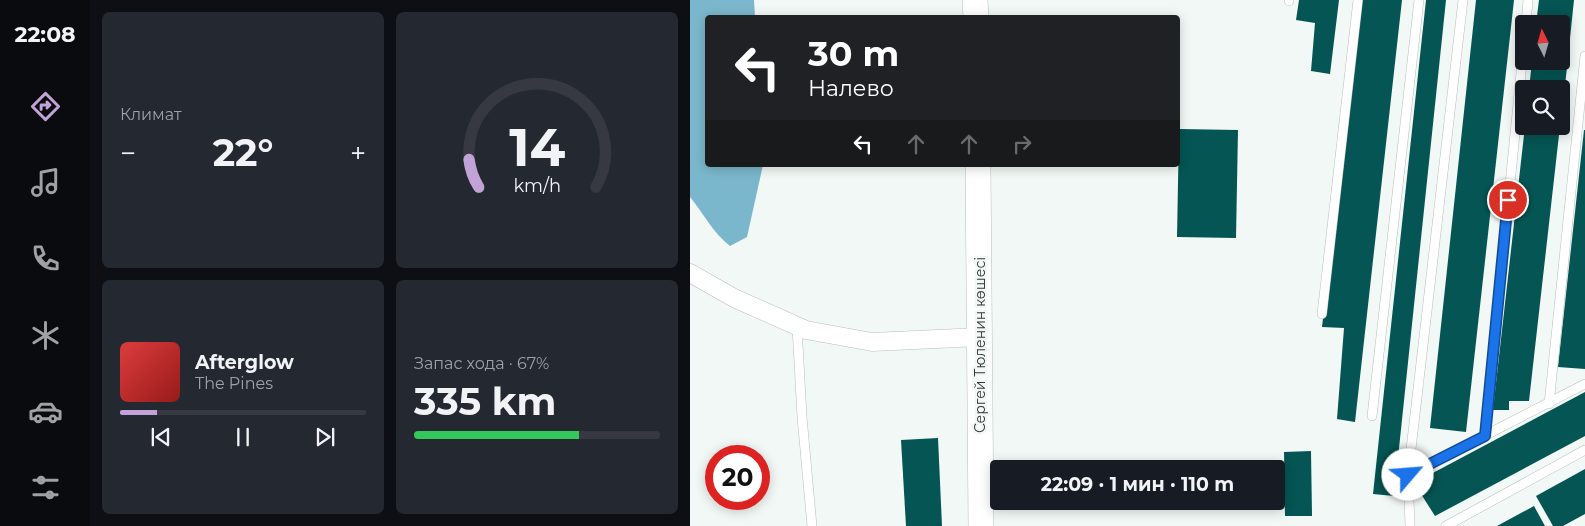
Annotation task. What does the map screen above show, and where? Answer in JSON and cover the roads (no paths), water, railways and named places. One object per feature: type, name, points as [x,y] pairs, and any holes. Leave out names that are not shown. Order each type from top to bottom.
[{"type":"main road","points":[[975,0],[976,15]]},
{"type":"main road","name":"Сергей Тюленин көшесі","points":[[978,167],[981,526]]},
{"type":"street","points":[[690,273],[734,298],[806,330],[872,342],[980,337]]},
{"type":"lane","points":[[1322,314],[1358,0]]},
{"type":"lane","points":[[1372,416],[1419,0]]},
{"type":"lane","points":[[1410,526],[1408,475],[1463,0]]},
{"type":"lane","points":[[1527,15],[1528,0]]},
{"type":"lane","points":[[1548,404],[1585,56]]},
{"type":"lane","points":[[1485,436],[1521,70]]},
{"type":"lane","points":[[797,326],[802,417],[812,526]]},
{"type":"lane","points":[[1408,475],[1585,384]]},
{"type":"lane","points":[[1446,526],[1585,450]]},
{"type":"water","points":[[690,0],[754,0],[755,15],[705,15],[705,167],[763,167],[747,237],[730,246],[714,229],[690,197]]}]
